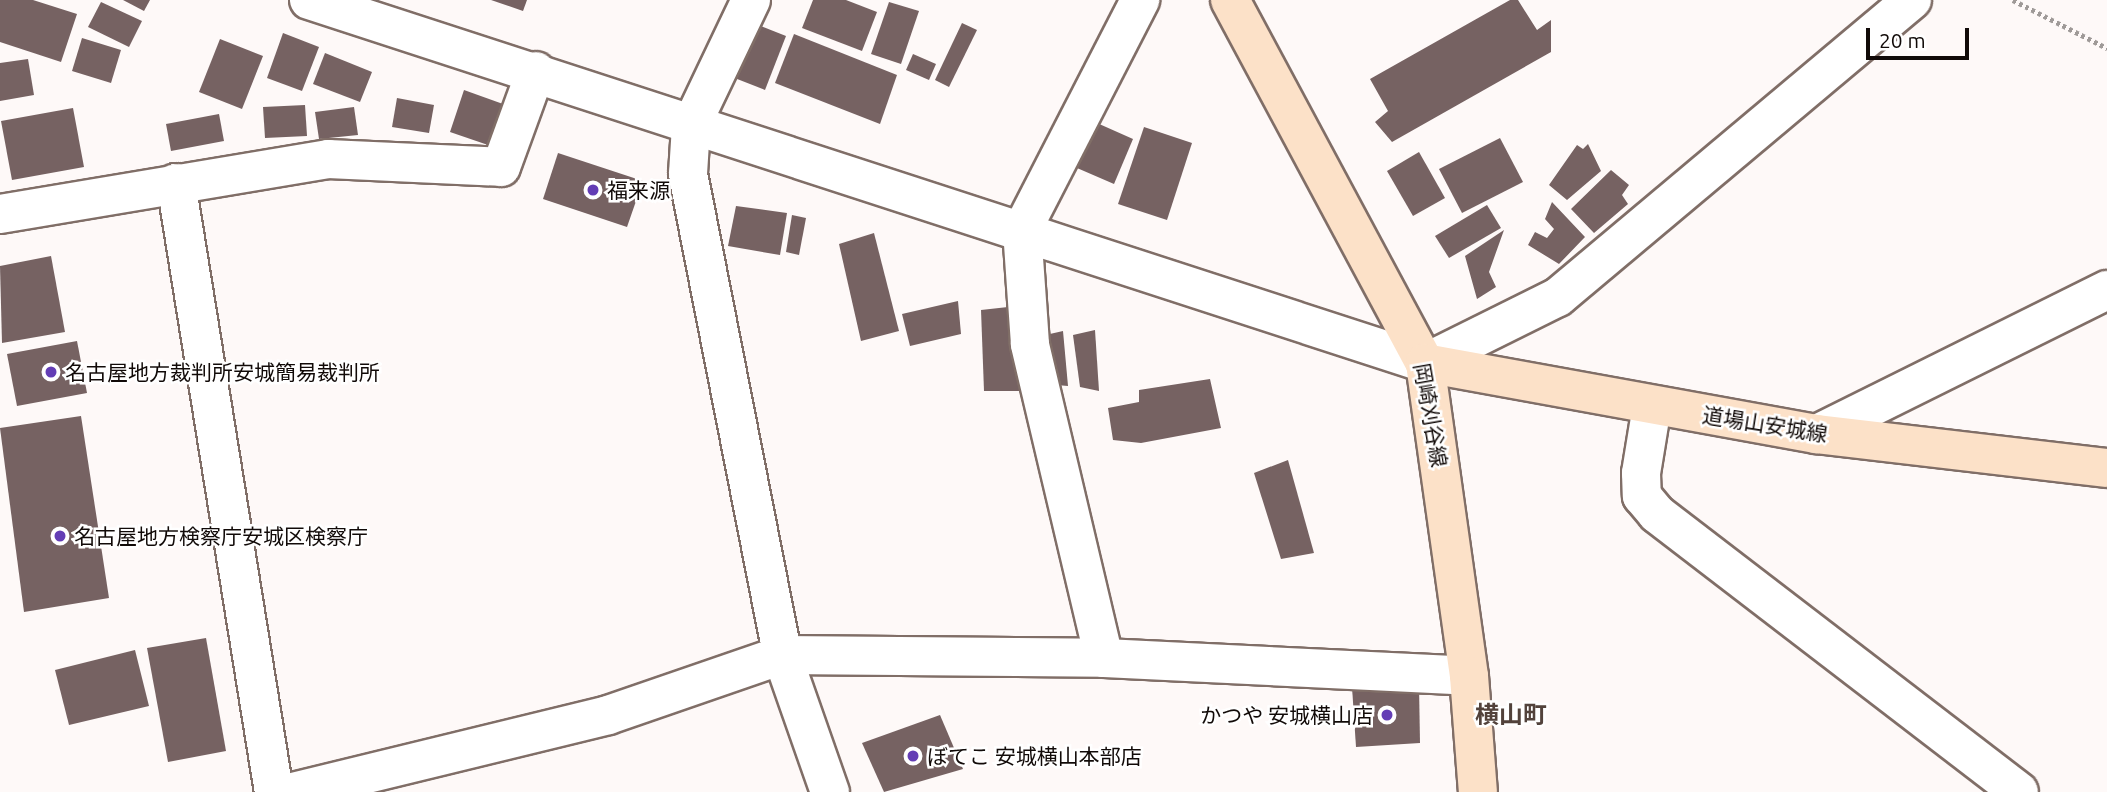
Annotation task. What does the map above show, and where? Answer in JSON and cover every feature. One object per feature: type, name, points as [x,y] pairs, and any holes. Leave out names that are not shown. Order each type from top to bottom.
[{"type":"main road","name":"岡崎刈谷線","points":[[1230,0],[1425,363],[1469,676],[1478,792]]},
{"type":"main road","name":"道場山安城線","points":[[1425,363],[1817,434],[2107,467]]},
{"type":"street","points":[[309,0],[404,13],[537,71],[691,125],[1022,230],[1425,363],[1558,297],[1912,0]]},
{"type":"street","points":[[751,0],[691,125],[688,174],[782,655],[830,792]]},
{"type":"street","points":[[1104,658],[1030,344],[1022,230],[1140,0]]},
{"type":"street","points":[[0,214],[328,159],[501,167],[537,71]]},
{"type":"street","points":[[176,184],[274,792]]},
{"type":"street","points":[[1817,434],[2107,290]]},
{"type":"street","points":[[1652,406],[1640,473],[1643,496],[1657,514],[2018,792]]},
{"type":"street","points":[[293,792],[608,715],[782,655],[1104,658],[1469,676]]},
{"type":"path","points":[[2013,0],[2107,48]]},
{"type":"building","points":[[0,0],[33,0],[77,14],[61,62],[0,42]]},
{"type":"building","points":[[123,0],[150,0],[144,11]]},
{"type":"building","points":[[491,0],[527,0],[523,11]]},
{"type":"building","points":[[813,0],[846,0],[877,12],[862,51],[802,28]]},
{"type":"building","points":[[1510,0],[1518,0],[1537,30],[1551,20],[1551,52],[1392,142],[1375,122],[1388,111],[1370,79]]},
{"type":"building","points":[[101,2],[142,21],[129,47],[88,27]]},
{"type":"building","points":[[889,2],[919,11],[901,64],[871,54]]},
{"type":"building","points":[[753,23],[786,36],[765,90],[732,77]]},
{"type":"building","points":[[962,23],[977,30],[949,87],[935,80]]},
{"type":"building","points":[[283,33],[319,47],[302,91],[267,78]]},
{"type":"building","points":[[794,34],[897,75],[880,124],[775,83]]},
{"type":"building","points":[[82,38],[121,50],[111,83],[72,71]]},
{"type":"building","points":[[220,39],[263,56],[242,109],[199,92]]},
{"type":"building","points":[[325,53],[372,72],[360,102],[313,84]]},
{"type":"building","points":[[913,54],[936,64],[929,80],[906,70]]},
{"type":"building","points":[[28,59],[34,95],[0,101],[0,63]]},
{"type":"building","points":[[464,90],[503,104],[488,145],[450,132]]},
{"type":"building","points":[[397,98],[434,105],[429,133],[392,127]]},
{"type":"building","points":[[305,105],[307,136],[265,138],[263,107]]},
{"type":"building","points":[[354,107],[358,135],[319,139],[315,112]]},
{"type":"building","points":[[73,108],[84,167],[12,180],[1,121]]},
{"type":"building","points":[[219,114],[224,141],[171,151],[166,124]]},
{"type":"building","points":[[1097,123],[1133,139],[1114,184],[1077,168]]},
{"type":"building","points":[[1144,127],[1192,143],[1167,220],[1118,204]]},
{"type":"building","points":[[1500,138],[1523,182],[1462,213],[1439,169]]},
{"type":"building","points":[[1588,144],[1601,171],[1567,200],[1549,185],[1577,145],[1583,149]]},
{"type":"building","points":[[1419,152],[1445,198],[1413,216],[1387,171]]},
{"type":"building","name":"福来源","points":[[558,153],[643,181],[627,227],[543,199]]},
{"type":"building","points":[[1611,170],[1629,185],[1622,195],[1628,204],[1594,233],[1571,209]]},
{"type":"building","points":[[1552,202],[1585,237],[1559,264],[1528,245],[1535,232],[1547,238],[1554,229],[1545,219]]},
{"type":"building","points":[[1487,205],[1501,228],[1449,258],[1435,236]]},
{"type":"building","points":[[736,206],[787,213],[780,255],[728,246]]},
{"type":"building","points":[[792,215],[806,218],[799,255],[786,252]]},
{"type":"building","points":[[1504,230],[1489,272],[1496,287],[1477,299],[1465,256]]},
{"type":"building","points":[[874,233],[899,331],[861,341],[839,244]]},
{"type":"building","points":[[51,256],[65,332],[2,343],[0,266]]},
{"type":"building","points":[[958,301],[961,334],[910,346],[902,314]]},
{"type":"building","points":[[1017,306],[1024,391],[984,391],[981,310]]},
{"type":"building","points":[[1095,330],[1099,391],[1080,387],[1073,335]]},
{"type":"building","points":[[1063,331],[1068,386],[1045,384],[1041,336]]},
{"type":"building","points":[[77,341],[87,393],[17,406],[7,354]]},
{"type":"building","points":[[1210,379],[1221,428],[1141,443],[1113,440],[1108,408],[1139,402],[1139,390]]},
{"type":"building","points":[[81,416],[109,598],[24,612],[0,428]]},
{"type":"building","points":[[1288,460],[1314,553],[1281,559],[1254,473]]},
{"type":"building","points":[[206,638],[226,751],[168,762],[147,648]]},
{"type":"building","points":[[135,650],[149,706],[69,725],[55,670]]},
{"type":"building","name":"かつや 安城横山店","points":[[1419,685],[1420,743],[1356,747],[1352,687]]},
{"type":"building","name":"ぼてこ 安城横山本部店","points":[[940,715],[963,769],[884,792],[862,743]]},
{"type":"place","name":"福来源","points":[[593,190]]},
{"type":"place","name":"名古屋地方裁判所安城簡易裁判所","points":[[51,372]]},
{"type":"place","name":"名古屋地方検察庁安城区検察庁","points":[[60,536]]},
{"type":"place","name":"かつや 安城横山店","points":[[1387,715]]},
{"type":"place","name":"ぼてこ 安城横山本部店","points":[[913,756]]},
{"type":"district","name":"横山町","points":[[1511,715]]}]
